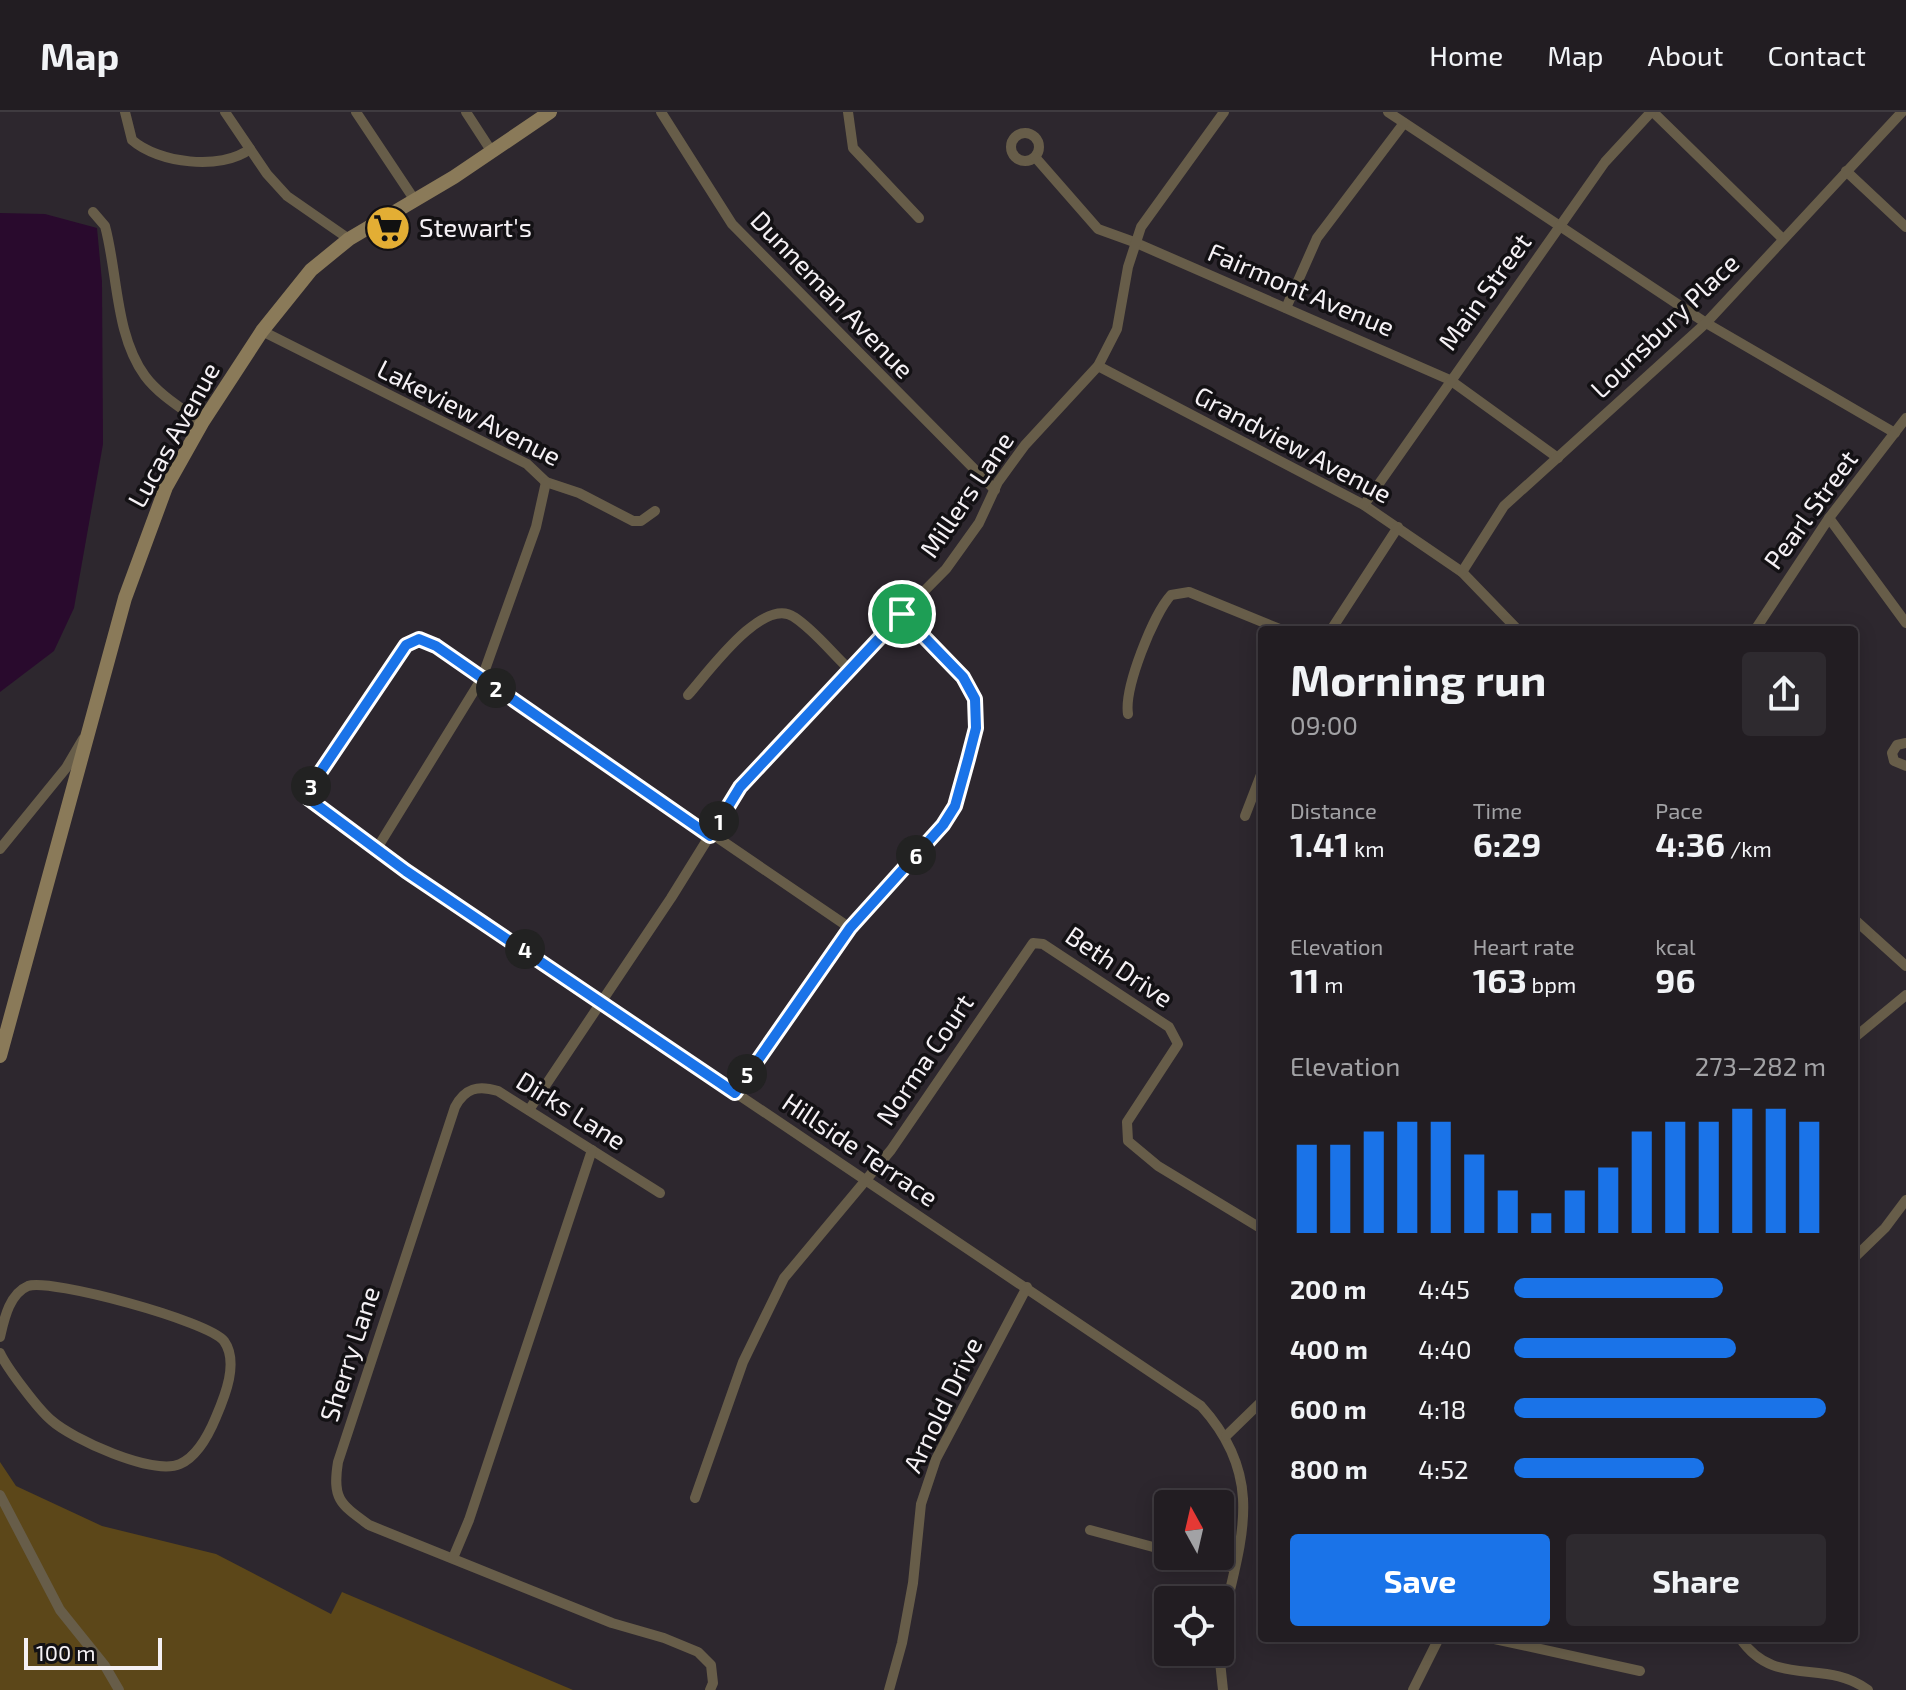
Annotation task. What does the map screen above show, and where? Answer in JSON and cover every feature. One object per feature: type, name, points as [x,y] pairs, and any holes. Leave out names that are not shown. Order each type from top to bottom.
[{"type":"street","points":[[125,112],[132,140],[153,153],[210,161],[240,157],[250,149]]},
{"type":"street","points":[[225,112],[287,196],[349,239]]},
{"type":"street","points":[[356,112],[414,199]]},
{"type":"street","points":[[466,112],[492,152]]},
{"type":"street","name":"Dunneman Avenue","points":[[661,112],[732,224],[995,490]]},
{"type":"street","points":[[848,112],[853,148],[919,218]]},
{"type":"street","name":"Millers Lane","points":[[529,1110],[740,787],[848,668],[946,569],[979,523],[995,490],[1032,436],[1098,366],[1117,329],[1134,242],[1159,199],[1224,112]]},
{"type":"street","points":[[1388,112],[1706,323],[1895,433]]},
{"type":"street","points":[[1652,112],[1783,239]]},
{"type":"street","name":"Main Street","points":[[1364,505],[1605,162],[1652,112]]},
{"type":"street","name":"Lounsbury Place","points":[[1462,572],[1504,506],[1706,323],[1902,112]]},
{"type":"street","name":"Lucas Avenue","points":[[0,1056],[87,732],[150,524],[202,423],[262,331],[311,270],[349,239],[492,152],[546,114]]},
{"type":"street","points":[[1286,308],[1317,238],[1404,123]]},
{"type":"street","name":"Fairmont Avenue","points":[[1035,157],[1098,229],[1450,380],[1558,458]]},
{"type":"street","points":[[1846,171],[1906,227]]},
{"type":"street","points":[[93,212],[105,226],[126,331],[137,363],[159,391],[202,423]]},
{"type":"street","name":"Lakeview Avenue","points":[[262,331],[527,464],[546,482],[579,493],[633,521],[641,521],[655,511]]},
{"type":"street","name":"Grandview Avenue","points":[[1098,366],[1364,505],[1462,572],[1514,626]]},
{"type":"street","name":"Pearl Street","points":[[1758,626],[1829,518],[1906,418]]},
{"type":"street","points":[[376,850],[482,678],[536,527],[546,482]]},
{"type":"street","points":[[1829,518],[1906,623]]},
{"type":"street","points":[[1334,626],[1398,527]]},
{"type":"street","points":[[1128,714],[1126,700],[1154,623],[1171,595],[1189,592],[1272,626]]},
{"type":"street","points":[[688,695],[759,619],[777,612],[794,616],[848,668]]},
{"type":"street","points":[[735,1093],[850,928],[943,825],[955,806],[976,728],[977,712],[972,691],[902,614]]},
{"type":"street","name":"Hillside Terrace","points":[[482,678],[436,646],[419,639],[406,645],[308,796],[311,804],[1201,1406],[1226,1436],[1236,1455],[1245,1497],[1234,1568]]},
{"type":"street","points":[[482,678],[710,836],[850,928]]},
{"type":"street","points":[[0,849],[66,768],[87,732]]},
{"type":"street","points":[[1906,742],[1897,745],[1892,753],[1894,761],[1906,766]]},
{"type":"street","points":[[1245,816],[1258,782]]},
{"type":"street","points":[[1858,923],[1906,966]]},
{"type":"street","name":"Norma Court","points":[[695,1498],[743,1362],[784,1278],[891,1150],[1020,959],[1033,943],[1039,942]]},
{"type":"street","name":"Beth Drive","points":[[1039,942],[1169,1027],[1177,1038],[1174,1055],[1127,1122],[1128,1141],[1136,1151],[1258,1227]]},
{"type":"street","points":[[1858,1035],[1906,995]]},
{"type":"street","name":"Dirks Lane","points":[[458,1101],[474,1088],[486,1087],[529,1110],[660,1193]]},
{"type":"street","name":"Sherry Lane","points":[[458,1101],[338,1462],[335,1481],[339,1500],[369,1525],[612,1623],[698,1652],[711,1665],[713,1677],[710,1690]]},
{"type":"street","points":[[453,1558],[469,1520],[592,1150]]},
{"type":"street","points":[[1858,1254],[1885,1228],[1906,1200]]},
{"type":"street","points":[[0,1337],[15,1296],[25,1287],[42,1284],[116,1300],[200,1325],[222,1340],[229,1355],[225,1393],[209,1434],[179,1465],[150,1466],[53,1422],[1,1356]]},
{"type":"street","name":"Arnold Drive","points":[[889,1690],[902,1643],[921,1504],[936,1459],[1027,1287]]},
{"type":"street","points":[[1226,1436],[1258,1405]]},
{"type":"street","points":[[0,1495],[60,1610],[119,1690]]},
{"type":"street","points":[[1090,1530],[1154,1547]]},
{"type":"street","points":[[1413,1690],[1437,1642]]},
{"type":"street","points":[[1508,1642],[1640,1671]]},
{"type":"street","points":[[1743,1642],[1759,1663],[1777,1672],[1849,1680],[1868,1690]]},
{"type":"street","points":[[1220,1666],[1223,1690]]},
{"type":"shaded area","points":[[0,213],[45,214],[97,228],[102,282],[103,444],[74,608],[54,651],[0,692]]},
{"type":"shaded area","points":[[0,1462],[16,1486],[102,1526],[216,1554],[331,1614],[342,1592],[573,1690],[0,1690]]},
{"type":"place","name":"Stewart's","points":[[388,228]]},
{"type":"route","points":[[902,614],[963,677],[975,699],[976,728],[955,806],[943,825],[850,928],[735,1093],[406,871],[311,804],[308,796],[315,780],[406,645],[411,640],[419,639],[436,646],[710,836],[740,787],[848,668],[902,614]]}]
